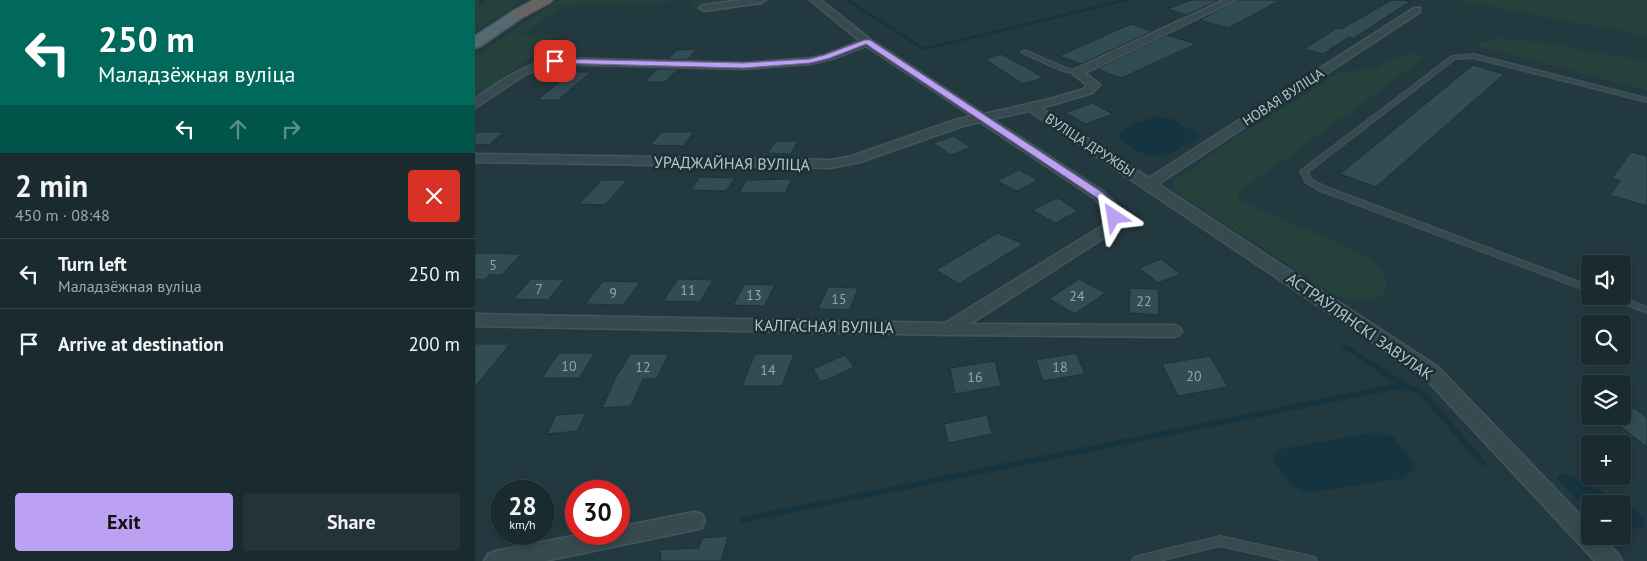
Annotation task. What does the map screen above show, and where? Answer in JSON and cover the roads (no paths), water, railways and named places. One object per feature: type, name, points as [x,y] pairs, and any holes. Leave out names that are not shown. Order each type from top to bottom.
[{"type":"highway","points":[[518,14],[533,0]]},
{"type":"highway","points":[[518,14],[539,0]]},
{"type":"highway","points":[[518,14],[545,0]]},
{"type":"main road","points":[[478,38],[518,14]]},
{"type":"street","points":[[704,8],[761,0]]},
{"type":"street","points":[[815,0],[867,42],[1099,195],[1111,206],[1114,217],[1108,229],[949,329]]},
{"type":"street","points":[[1077,72],[1231,0]]},
{"type":"street","name":"НОВАЯ ВУЛІЦА","points":[[1149,184],[1417,10]]},
{"type":"street","points":[[475,104],[522,70],[545,63],[565,61],[743,66],[810,61],[828,57],[867,42]]},
{"type":"street","name":"УРАДЖАЙНАЯ ВУЛІЦА","points":[[475,158],[831,164],[855,159],[959,123],[1031,107],[1088,91],[1094,85],[1077,72]]},
{"type":"street","name":"ВУЛІЦА ДРУЖБЫ","points":[[1031,107],[1149,184]]},
{"type":"street","name":"АСТРАЎЛЯНСКІ ЗАВУЛАК","points":[[1149,184],[1395,346],[1431,372],[1609,561]]},
{"type":"street","name":"КАЛГАСНАЯ ВУЛІЦА","points":[[475,320],[949,329],[1173,331]]},
{"type":"street","points":[[496,561],[694,521]]},
{"type":"lane","points":[[1023,52],[1065,70],[1077,72]]},
{"type":"lane","points":[[1581,285],[1321,188],[1309,181],[1304,171],[1454,57],[1473,56],[1647,100]]},
{"type":"lane","points":[[1631,304],[1647,310]]},
{"type":"lane","points":[[1138,561],[1219,541],[1311,561]]},
{"type":"water","points":[[1158,116],[1172,119],[1201,136],[1179,149],[1160,156],[1140,153],[1119,137],[1131,126]]},
{"type":"water","points":[[1377,432],[1394,437],[1417,468],[1404,478],[1307,493],[1292,486],[1272,459],[1277,450]]},
{"type":"water","points":[[1560,474],[1571,476],[1581,481],[1581,485],[1589,485],[1609,495],[1581,495],[1581,503],[1557,479]]},
{"type":"water","points":[[1631,507],[1645,520],[1643,527],[1631,529]]},
{"type":"waterway","points":[[847,0],[924,49],[1126,0]]},
{"type":"waterway","points":[[1345,347],[1378,368]]},
{"type":"waterway","points":[[1376,367],[1403,385]]},
{"type":"waterway","points":[[742,520],[1403,385]]},
{"type":"waterway","points":[[1403,385],[1423,394],[1483,463]]}]
